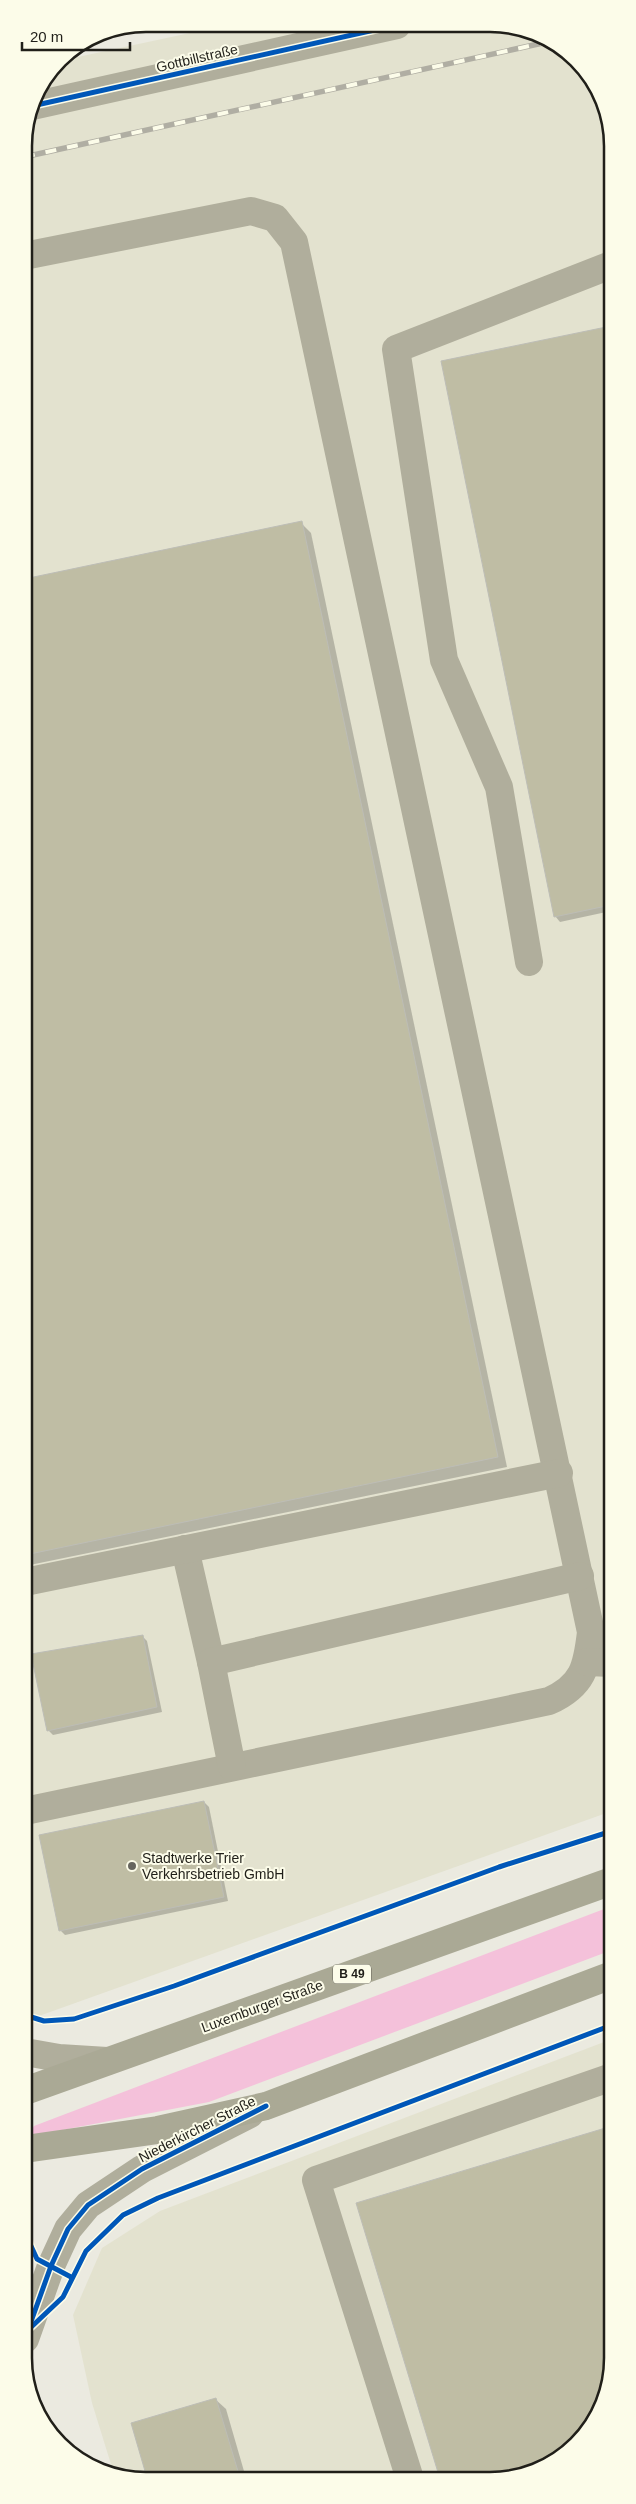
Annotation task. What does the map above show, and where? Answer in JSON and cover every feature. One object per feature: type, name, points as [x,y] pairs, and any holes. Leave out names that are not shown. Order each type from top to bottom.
[{"type":"main road","name":"Luxemburger Straße","points":[[32,2089],[106,2061],[603,1884]]},
{"type":"main road","points":[[32,2148],[158,2130],[266,2106],[603,1978]]},
{"type":"street","name":"Gottbillstraße","points":[[41,104],[365,32]]},
{"type":"street","points":[[32,1809],[549,1701],[566,1694],[576,1682],[600,1662],[591,1632],[559,1473],[294,242],[274,218],[251,211],[33,254]]},
{"type":"street","points":[[529,962],[500,787],[444,660],[396,349],[604,268]]},
{"type":"street","points":[[32,1580],[559,1473]]},
{"type":"street","points":[[186,1549],[232,1767]]},
{"type":"street","points":[[210,1662],[580,1576]]},
{"type":"street","points":[[32,2053],[59,2058],[106,2061]]},
{"type":"street","points":[[408,2472],[316,2180],[603,2080]]},
{"type":"street","name":"Niederkircher Straße","points":[[32,2314],[51,2266],[68,2230],[88,2205],[142,2169],[266,2106]]},
{"type":"shaded area","points":[[195,32],[504,33],[540,44],[559,56],[575,71],[584,83],[592,96],[600,117],[604,147],[603,1814],[32,2018],[33,139],[36,117],[44,96],[61,71],[75,58]]},
{"type":"shaded area","points":[[603,1909],[603,1953],[209,2102],[36,2135],[32,2133],[34,2126]]},
{"type":"shaded area","points":[[603,2042],[603,2365],[595,2401],[575,2433],[559,2448],[540,2460],[519,2468],[504,2471],[147,2472],[132,2471],[111,2465],[92,2403],[73,2315],[102,2248],[160,2211]]},
{"type":"building","points":[[604,327],[604,907],[554,917],[441,361]]},
{"type":"building","points":[[302,521],[498,1457],[32,1553],[33,577]]},
{"type":"building","points":[[143,1635],[157,1707],[47,1731],[32,1654]]},
{"type":"building","name":"Stadtwerke Trier Verkehrsbetrieb GmbH","points":[[204,1801],[224,1897],[59,1931],[39,1835]]},
{"type":"building","points":[[603,2129],[603,2365],[595,2401],[584,2421],[565,2443],[540,2460],[519,2468],[489,2472],[438,2472],[356,2203]]},
{"type":"building","points":[[216,2398],[238,2472],[145,2472],[131,2423]]},
{"type":"railway","points":[[33,155],[539,44]]},
{"type":"cycle path","points":[[41,104],[365,32]]},
{"type":"cycle path","points":[[32,2017],[44,2021],[74,2019],[174,1986],[499,1867],[603,1834]]},
{"type":"cycle path","points":[[32,2326],[63,2297],[86,2251],[123,2215],[158,2198],[603,2028]]},
{"type":"cycle path","points":[[32,2319],[51,2266],[68,2229],[88,2205],[142,2169],[266,2106]]},
{"type":"cycle path","points":[[32,2248],[37,2259],[71,2277]]},
{"type":"place","name":"Stadtwerke Trier Verkehrsbetrieb GmbH","points":[[132,1866]]}]
